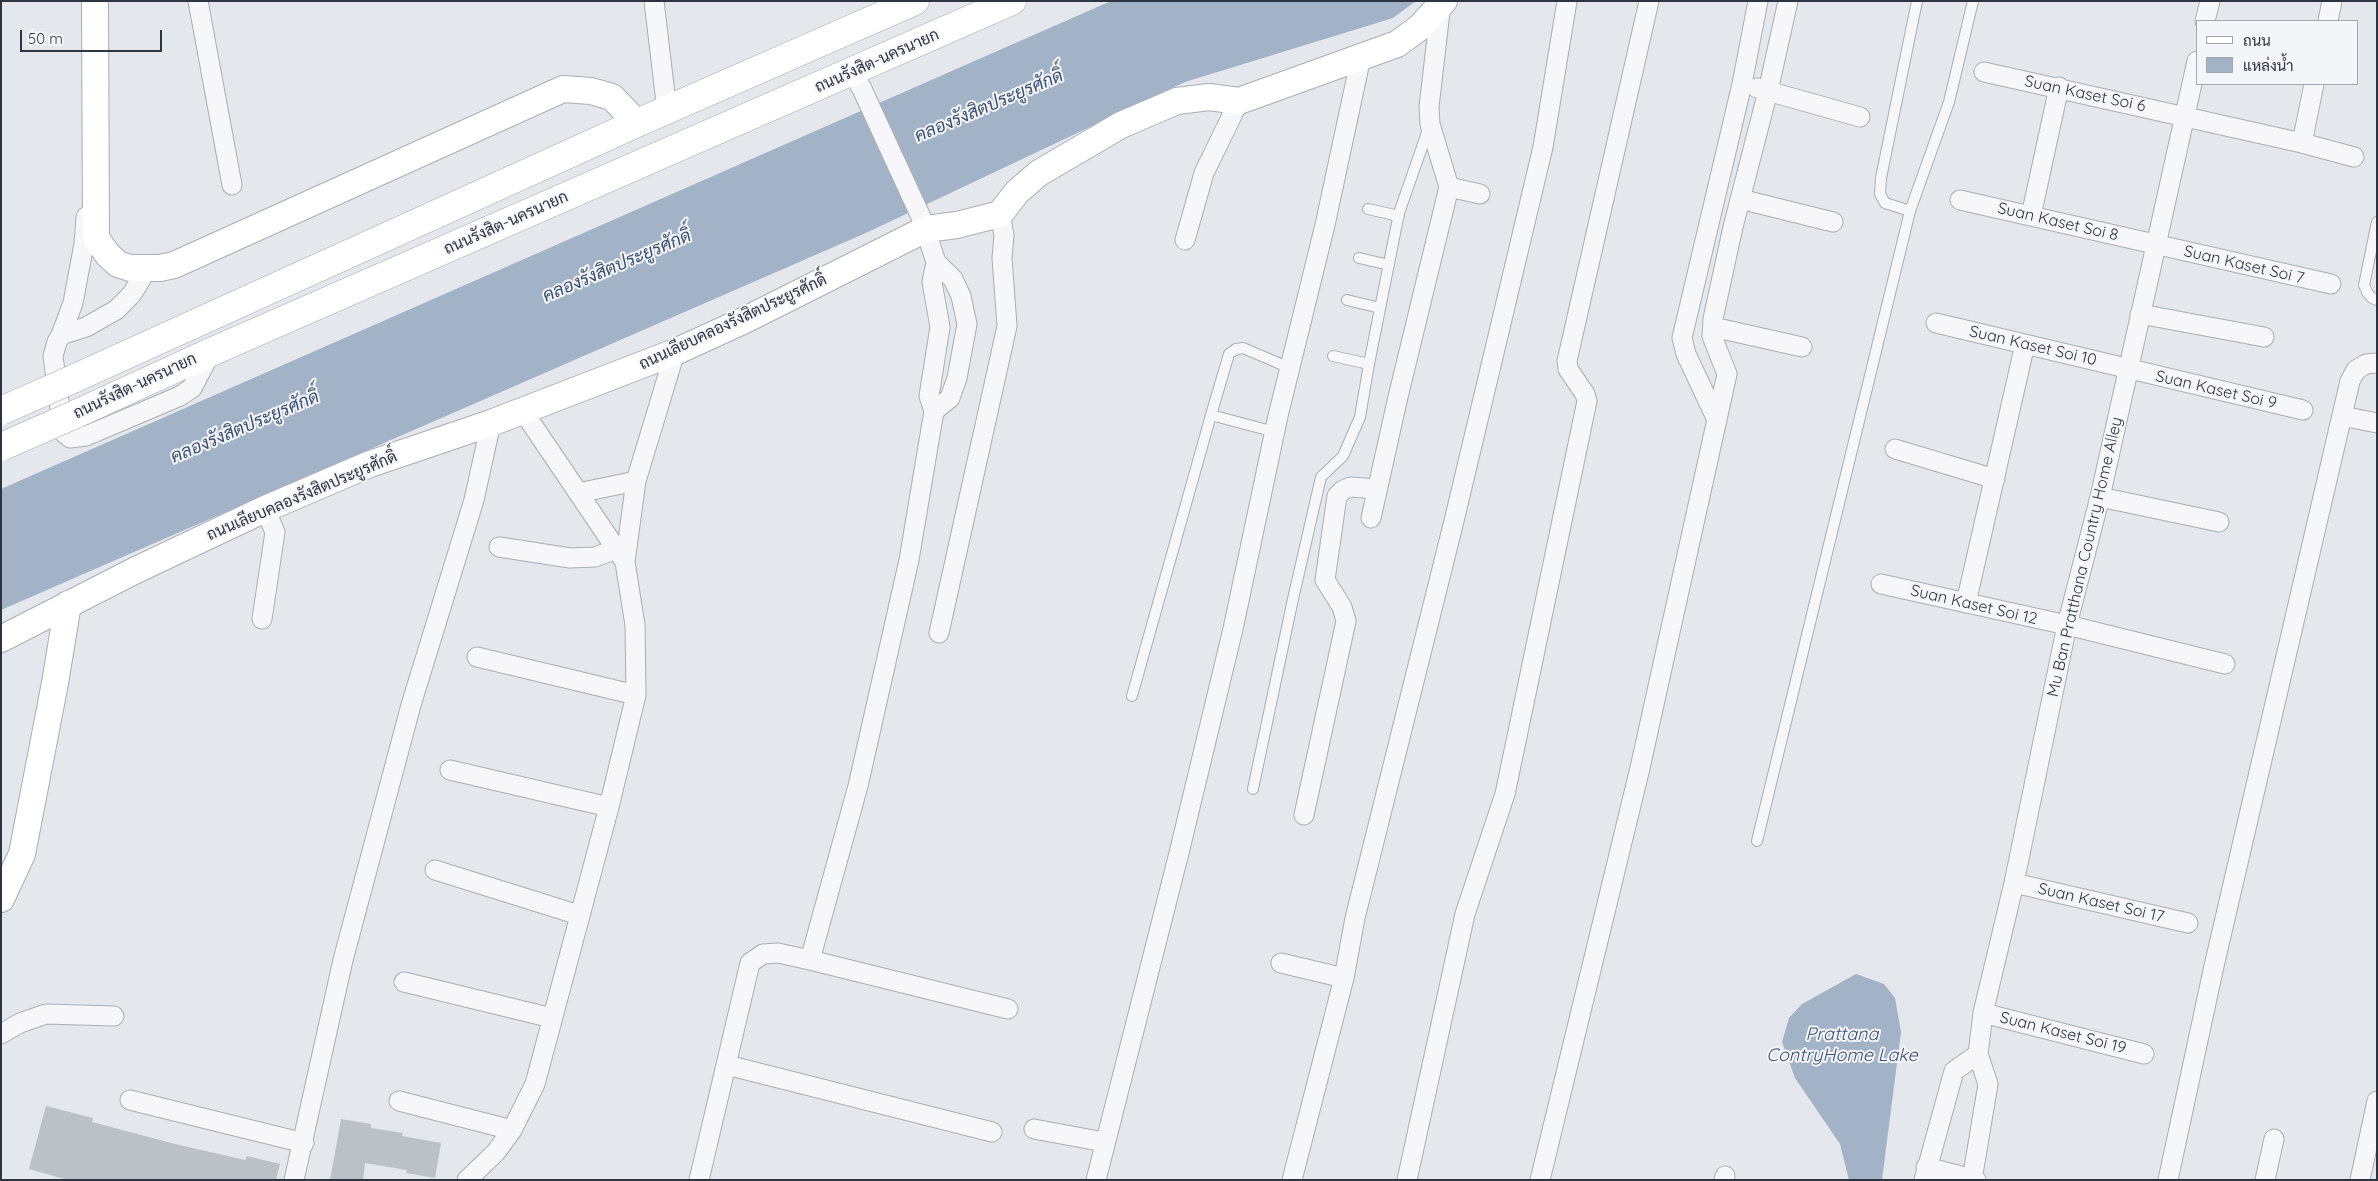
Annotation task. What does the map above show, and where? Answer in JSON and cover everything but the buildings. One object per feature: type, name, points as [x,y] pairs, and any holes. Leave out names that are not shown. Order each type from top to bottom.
[{"type":"main road","name":"ถนนรังสิต-นครนายก","points":[[1,411],[637,123],[915,1]]},
{"type":"main road","name":"ถนนรังสิต-นครนายก","points":[[1,447],[211,352],[857,81],[1012,1]]},
{"type":"street","points":[[95,1],[96,238],[108,255],[118,264],[130,268],[148,269],[174,265],[563,89],[591,91],[612,97],[637,123]]},
{"type":"street","points":[[198,1],[232,185]]},
{"type":"street","points":[[654,1],[667,110]]},
{"type":"street","points":[[1292,1180],[1344,978],[1355,918],[1454,521],[1543,147],[1567,1]]},
{"type":"street","points":[[1407,1180],[1465,914],[1505,794],[1587,401],[1585,394],[1568,369],[1567,361],[1649,1]]},
{"type":"street","points":[[1717,420],[1686,354],[1682,338],[1742,84],[1758,1]]},
{"type":"street","points":[[1540,1180],[1640,768],[1727,374],[1712,336],[1713,328],[1740,199],[1768,91],[1788,1]]},
{"type":"street","points":[[2205,20],[2210,1]]},
{"type":"street","points":[[2328,20],[2332,1]]},
{"type":"street","points":[[939,633],[1007,326],[1002,258],[1004,235],[1000,214],[1017,192],[1039,173],[1121,125],[1177,101],[1209,97],[1239,101],[1397,44],[1418,28],[1443,2]]},
{"type":"street","points":[[1371,518],[1376,489],[1449,187],[1430,124],[1429,107],[1443,2]]},
{"type":"street","points":[[1096,1180],[1104,1142],[1182,843],[1233,629],[1275,432],[1325,225],[1361,57]]},
{"type":"street","name":"Mu Ban Pratthana Country Home Alley","points":[[1974,1179],[1988,1084],[1978,1054],[1983,1013],[2014,883],[2067,626],[2100,497],[2196,66]]},
{"type":"street","name":"Suan Kaset Soi 6","points":[[1984,72],[2302,143],[2354,158]]},
{"type":"street","points":[[857,81],[923,223],[936,262],[953,279],[961,296],[968,324],[957,378],[950,398],[934,411]]},
{"type":"street","points":[[1742,84],[1860,117]]},
{"type":"street","points":[[2302,143],[2314,85]]},
{"type":"street","points":[[2031,216],[2059,88]]},
{"type":"street","points":[[1186,240],[1204,173],[1239,101]]},
{"type":"street","points":[[1449,187],[1480,194]]},
{"type":"street","points":[[96,189],[86,215],[84,244],[73,304],[53,356],[63,432],[70,438],[86,436],[180,396],[192,388],[211,352]]},
{"type":"street","points":[[1740,199],[1833,222]]},
{"type":"street","name":"Suan Kaset Soi 8","points":[[1960,200],[2156,245]]},
{"type":"street","name":"ถนนเลียบคลองรังสิตประยูรศักดิ์","points":[[1,639],[68,604],[265,509],[370,464],[491,423],[675,352],[745,320],[923,223],[957,225],[1000,214]]},
{"type":"street","name":"Suan Kaset Soi 7","points":[[2156,245],[2332,284]]},
{"type":"street","points":[[810,960],[858,786],[909,560],[934,411],[929,396],[940,327],[932,282],[936,262]]},
{"type":"street","points":[[61,335],[86,327],[116,310],[132,294],[148,269]]},
{"type":"street","points":[[2140,314],[2264,337]]},
{"type":"street","name":"Suan Kaset Soi 10","points":[[1936,323],[2129,369]]},
{"type":"street","points":[[1713,328],[1802,347]]},
{"type":"street","points":[[1966,603],[2025,344]]},
{"type":"street","points":[[467,1180],[496,1152],[512,1130],[536,1084],[609,807],[636,696],[635,625],[621,556],[636,481],[675,352]]},
{"type":"street","points":[[2168,1180],[2214,966],[2350,381],[2356,370],[2366,364],[2377,363]]},
{"type":"street","name":"Suan Kaset Soi 9","points":[[2129,369],[2303,410]]},
{"type":"street","points":[[522,411],[621,556]]},
{"type":"street","points":[[2342,416],[2377,423]]},
{"type":"street","points":[[294,1180],[304,1143],[343,960],[411,705],[474,500],[491,423]]},
{"type":"street","points":[[1895,449],[1995,479]]},
{"type":"street","points":[[578,493],[636,481]]},
{"type":"street","points":[[1304,815],[1346,621],[1342,608],[1325,580],[1337,496],[1343,490],[1351,487],[1376,489]]},
{"type":"street","points":[[2100,497],[2219,522]]},
{"type":"street","points":[[262,620],[275,532],[265,509]]},
{"type":"street","points":[[498,547],[570,558],[621,556]]},
{"type":"street","name":"Suan Kaset Soi 12","points":[[1881,584],[2225,664]]},
{"type":"street","points":[[1,899],[22,854],[55,684],[68,604]]},
{"type":"street","points":[[477,657],[636,696]]},
{"type":"street","points":[[450,770],[609,807]]},
{"type":"street","points":[[435,870],[579,915]]},
{"type":"street","name":"Suan Kaset Soi 17","points":[[2014,883],[2188,922]]},
{"type":"street","points":[[698,1180],[750,963],[763,954],[778,953],[810,960],[1008,1009]]},
{"type":"street","points":[[1281,963],[1344,978]]},
{"type":"street","points":[[404,982],[552,1018]]},
{"type":"street","name":"Suan Kaset Soi 19","points":[[1983,1013],[2144,1054]]},
{"type":"street","points":[[1,1034],[20,1023],[46,1014],[114,1016]]},
{"type":"street","points":[[1974,1179],[1925,1173],[1954,1071],[1978,1054]]},
{"type":"street","points":[[727,1065],[992,1132]]},
{"type":"street","points":[[130,1100],[304,1143]]},
{"type":"street","points":[[399,1101],[512,1130]]},
{"type":"street","points":[[2360,1180],[2377,1101]]},
{"type":"street","points":[[1034,1129],[1104,1142]]},
{"type":"street","points":[[2265,1180],[2274,1140]]},
{"type":"lane","points":[[1910,211],[1885,203],[1880,194],[1881,178],[1917,1]]},
{"type":"lane","points":[[1757,841],[1910,211],[1949,102],[1973,1]]},
{"type":"lane","points":[[1253,790],[1321,477],[1343,456],[1360,417],[1399,216],[1430,124]]},
{"type":"lane","points":[[1368,209],[1399,216]]},
{"type":"lane","points":[[2377,222],[2364,285],[2372,298],[2377,300]]},
{"type":"lane","points":[[1359,258],[1389,265]]},
{"type":"lane","points":[[1347,300],[1380,308]]},
{"type":"lane","points":[[1132,696],[1230,354],[1236,349],[1243,348],[1290,368]]},
{"type":"lane","points":[[1333,356],[1369,364]]},
{"type":"lane","points":[[1211,416],[1275,432]]},
{"type":"water","name":"คลองรังสิตประยูรศักดิ์","points":[[1111,1],[1416,1],[1393,18],[1185,82],[868,232],[1,610],[1,489]]},
{"type":"water","name":"Prattana ContryHome Lake","points":[[1856,974],[1884,984],[1895,998],[1901,1032],[1882,1180],[1849,1180],[1840,1144],[1795,1078],[1782,1042],[1789,1018],[1802,1004]]}]
